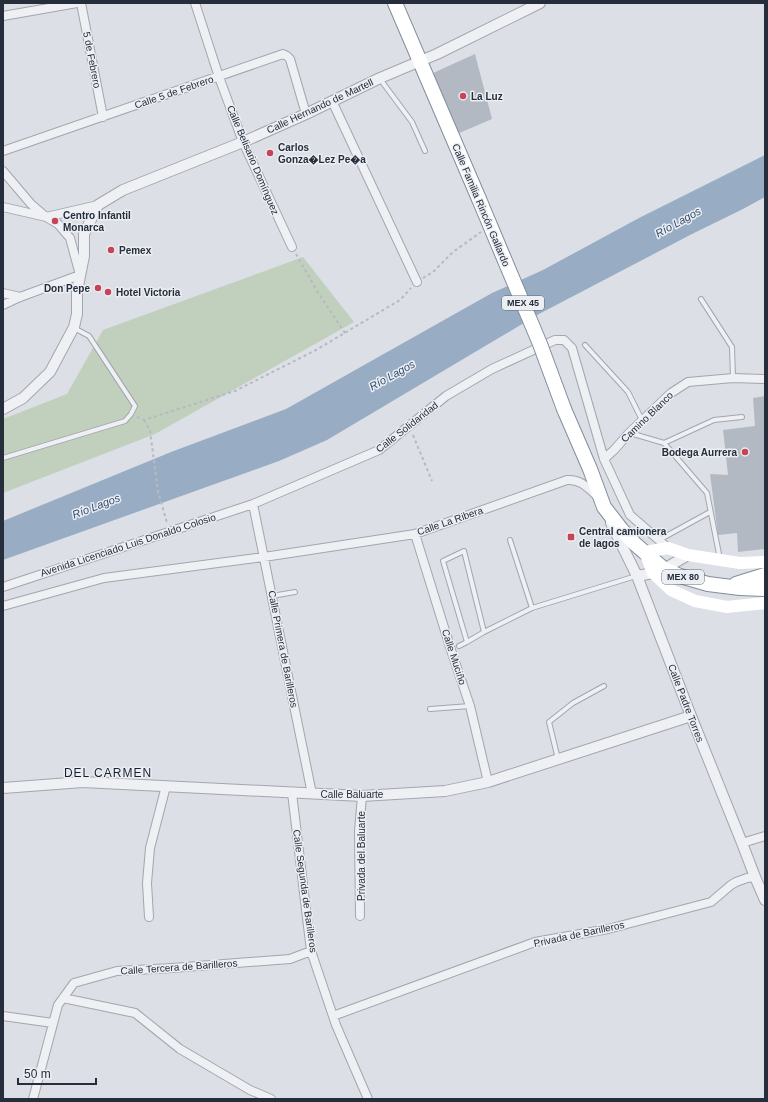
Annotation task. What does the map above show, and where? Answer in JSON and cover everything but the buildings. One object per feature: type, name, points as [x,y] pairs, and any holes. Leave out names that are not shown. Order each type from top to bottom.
[{"type":"highway","name":"Calle Familia Rincón Gallardo","points":[[395,3],[540,344],[564,409],[603,503]]},
{"type":"highway","name":"MEX 45","points":[[603,503],[621,529],[645,552]]},
{"type":"highway","name":"MEX 80","points":[[645,552],[659,571],[708,584],[728,587],[765,589]]},
{"type":"highway","name":"MEX 80","points":[[728,587],[765,575]]},
{"type":"main road","points":[[645,552],[664,544],[688,555],[740,563],[765,562]]},
{"type":"main road","points":[[659,571],[670,590],[695,602],[727,607],[765,603]]},
{"type":"street","points":[[3,16],[77,3]]},
{"type":"street","name":"5 de Febrero","points":[[81,3],[103,117]]},
{"type":"street","name":"Calle Belisario Domínguez","points":[[195,3],[219,77],[243,142],[292,247]]},
{"type":"street","name":"Calle Hernando de Martell","points":[[98,205],[123,190],[243,142],[306,114],[380,78],[437,54],[540,3]]},
{"type":"street","name":"Calle 5 de Febrero","points":[[3,151],[283,54],[290,59],[306,114]]},
{"type":"street","points":[[332,101],[418,282]]},
{"type":"street","points":[[3,171],[31,204],[46,217],[58,224],[70,238],[80,276]]},
{"type":"street","points":[[3,207],[46,217],[98,205]]},
{"type":"street","points":[[3,409],[23,398],[50,372],[74,327],[77,314],[77,291],[84,256],[84,234],[98,205]]},
{"type":"street","points":[[3,305],[20,297],[80,276]]},
{"type":"street","points":[[3,293],[20,297]]},
{"type":"street","name":"Calle Solidaridad","points":[[253,504],[379,450],[446,396],[492,370],[555,340],[564,340],[572,348],[604,459]]},
{"type":"street","name":"Camino Blanco","points":[[604,459],[670,393],[688,382],[734,378],[765,379]]},
{"type":"street","points":[[604,459],[630,515],[664,544]]},
{"type":"street","name":"Calle La Ribera","points":[[264,557],[415,534],[567,480],[574,480],[583,485],[603,503]]},
{"type":"street","name":"Calle Padre Torres","points":[[603,503],[637,576],[691,716],[765,900]]},
{"type":"street","name":"Avenida Licenciado Luis Donaldo Colosio","points":[[3,587],[253,504]]},
{"type":"street","name":"Calle Primera de Barilleros","points":[[253,504],[312,794]]},
{"type":"street","name":"Calle Muciño","points":[[415,534],[470,706],[488,782]]},
{"type":"street","points":[[637,576],[659,571],[688,555]]},
{"type":"street","points":[[3,606],[104,578],[264,557]]},
{"type":"street","name":"Calle Baluarte","points":[[3,788],[83,782],[362,796],[445,791],[488,782],[691,716]]},
{"type":"street","points":[[149,917],[147,883],[150,848],[166,786]]},
{"type":"street","name":"Calle Segunda de Barilleros","points":[[292,793],[311,951],[333,1016],[368,1099]]},
{"type":"street","name":"Privada del Baluarte","points":[[360,916],[359,831],[362,796]]},
{"type":"street","points":[[742,843],[765,836]]},
{"type":"street","name":"Privada de Barilleros","points":[[333,1016],[535,942],[608,929],[711,902],[736,882],[755,877]]},
{"type":"street","name":"Calle Tercera de Barilleros","points":[[60,1002],[74,983],[117,971],[290,959],[311,951]]},
{"type":"street","points":[[33,1099],[60,1002],[135,1013],[180,1049],[250,1090],[271,1099]]},
{"type":"street","points":[[3,1016],[53,1023]]},
{"type":"lane","points":[[380,78],[412,122],[425,151]]},
{"type":"lane","points":[[701,299],[732,347],[734,378]]},
{"type":"lane","points":[[3,458],[124,421],[131,414],[134,406],[89,336],[74,327]]},
{"type":"lane","points":[[585,345],[628,392],[642,420]]},
{"type":"lane","points":[[664,443],[714,420],[742,417]]},
{"type":"lane","points":[[629,433],[664,443],[707,493],[720,560]]},
{"type":"lane","points":[[664,544],[710,512]]},
{"type":"lane","points":[[510,540],[532,608]]},
{"type":"lane","points":[[467,642],[443,561],[464,552],[484,632]]},
{"type":"lane","points":[[459,646],[532,608],[637,576]]},
{"type":"lane","points":[[272,596],[295,592]]},
{"type":"lane","points":[[558,759],[549,722],[573,703],[604,686]]},
{"type":"lane","points":[[430,709],[470,706]]},
{"type":"path","points":[[144,420],[235,391],[316,350],[400,300],[418,282],[433,272],[453,252],[490,225]]},
{"type":"path","points":[[292,247],[317,291],[345,333]]},
{"type":"path","points":[[131,414],[144,420],[150,431],[158,491],[170,532]]},
{"type":"path","points":[[409,426],[432,481]]},
{"type":"green space","points":[[303,257],[354,322],[155,434],[3,493],[3,419],[67,394],[103,330]]},
{"type":"water","name":"Río Lagos","points":[[765,155],[765,197],[539,314],[327,440],[279,461],[3,560],[3,521],[171,452],[286,409],[492,293],[543,270],[639,218]]},
{"type":"place","name":"La Luz","points":[[463,96]]},
{"type":"place","name":"Carlos Gonza�Lez Pe�a","points":[[270,153]]},
{"type":"place","name":"Centro Infantil Monarca","points":[[55,221]]},
{"type":"place","name":"Pemex","points":[[111,250]]},
{"type":"place","name":"Don Pepe","points":[[98,288]]},
{"type":"place","name":"Hotel Victoria","points":[[108,292]]},
{"type":"place","name":"Bodega Aurrera","points":[[745,452]]},
{"type":"place","name":"Central camionera de lagos","points":[[571,537]]},
{"type":"district","name":"DEL CARMEN","points":[[108,773]]}]
